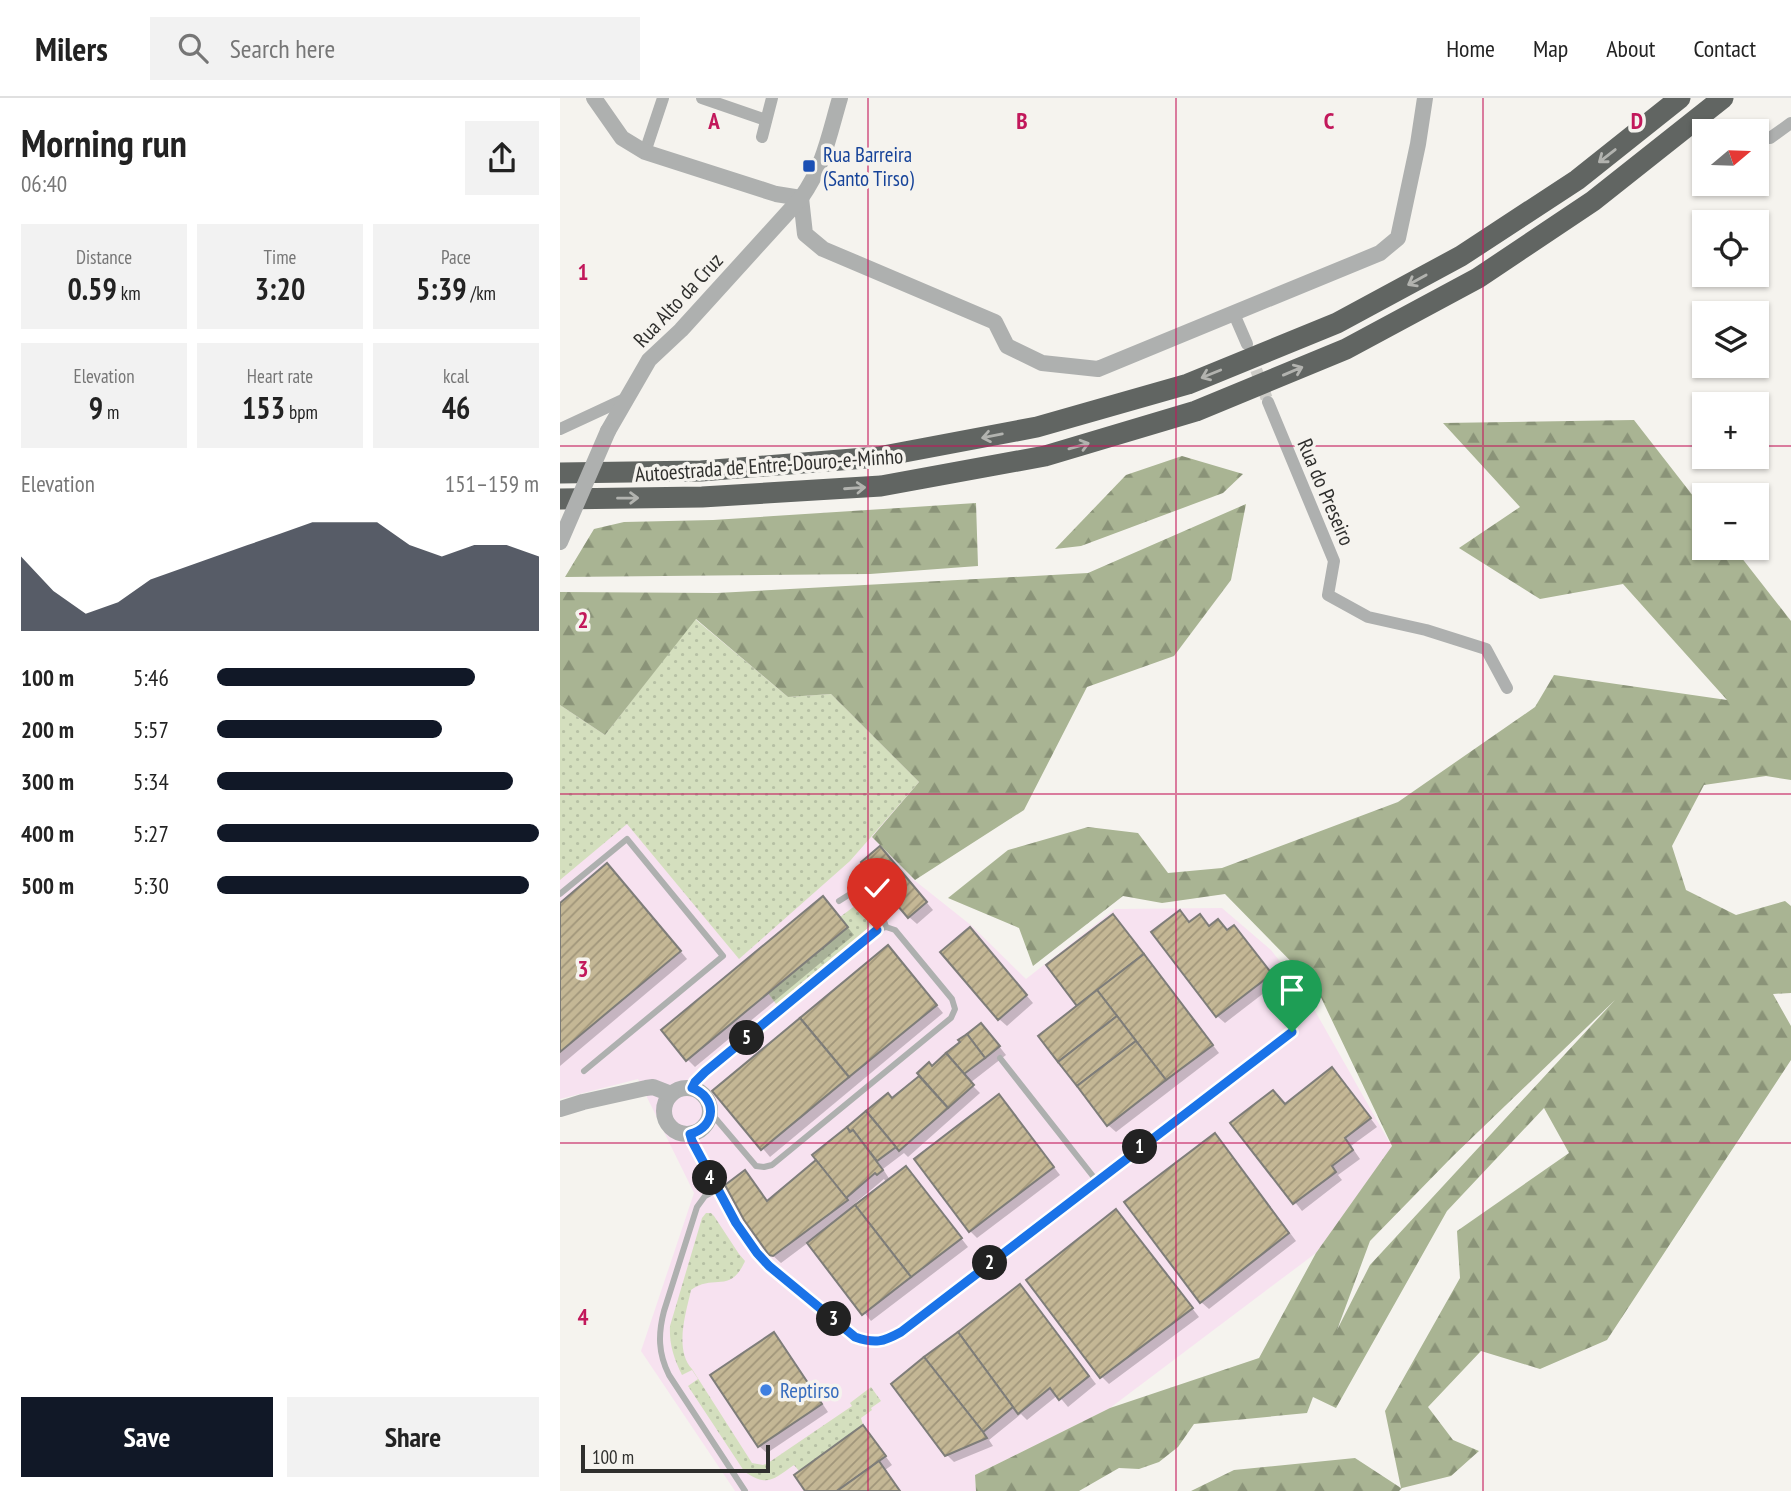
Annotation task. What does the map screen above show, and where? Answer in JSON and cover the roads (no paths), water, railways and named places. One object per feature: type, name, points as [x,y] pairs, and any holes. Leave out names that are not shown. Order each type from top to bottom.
[{"type":"highway","name":"Autoestrada de Entre-Douro-e-Minho","points":[[560,473],[701,471],[878,457],[1037,427],[1188,384],[1337,323],[1461,256],[1577,180],[1680,98]]},
{"type":"highway","name":"Autoestrada de Entre-Douro-e-Minho","points":[[560,499],[702,498],[881,486],[1045,456],[1196,411],[1346,349],[1478,278],[1592,201],[1723,98]]},
{"type":"street","points":[[594,98],[622,138],[645,152],[776,194],[800,198],[805,234],[823,249],[995,321],[1007,346],[1042,363],[1098,369],[1380,253],[1398,238],[1425,98]]},
{"type":"street","points":[[645,152],[663,98]]},
{"type":"street","points":[[702,98],[766,120]]},
{"type":"street","points":[[762,137],[772,98]]},
{"type":"street","name":"Rua Alto da Cruz","points":[[560,542],[608,431],[649,360],[681,330],[814,179],[822,162],[840,98]]},
{"type":"street","points":[[1770,138],[1791,123]]},
{"type":"street","points":[[1234,314],[1247,344]]},
{"type":"street","points":[[560,429],[627,398]]},
{"type":"street","name":"Rua do Preseiro","points":[[1268,402],[1334,561],[1328,595],[1368,617],[1426,630],[1486,649],[1507,688]]},
{"type":"street","points":[[560,1109],[653,1087],[671,1094]]},
{"type":"street","points":[[692,1088],[706,1098],[710,1105],[710,1117],[700,1131],[679,1133],[667,1123],[664,1116],[666,1100],[678,1090],[692,1088]]},
{"type":"lane","points":[[560,894],[627,839],[723,956],[584,1071]]},
{"type":"lane","points":[[839,901],[858,888],[883,915],[886,927]]},
{"type":"lane","points":[[692,1088],[705,1072],[877,930],[886,927],[895,930],[952,999],[954,1009],[951,1018],[772,1166],[756,1166],[716,1119],[710,1117]]},
{"type":"lane","points":[[690,1134],[716,1190],[750,1245],[769,1266],[855,1337],[877,1342],[901,1332],[1292,1032]]},
{"type":"lane","points":[[1000,1058],[1096,1181]]},
{"type":"lane","points":[[716,1190],[705,1196],[697,1207],[664,1311],[659,1344],[669,1375],[745,1491]]},
{"type":"tunnel","points":[[1250,353],[1268,402]]},
{"type":"place","name":"Rua Barreira (Santo Tirso)","points":[[809,166]]},
{"type":"place","name":"Reptirso","points":[[766,1390]]}]
